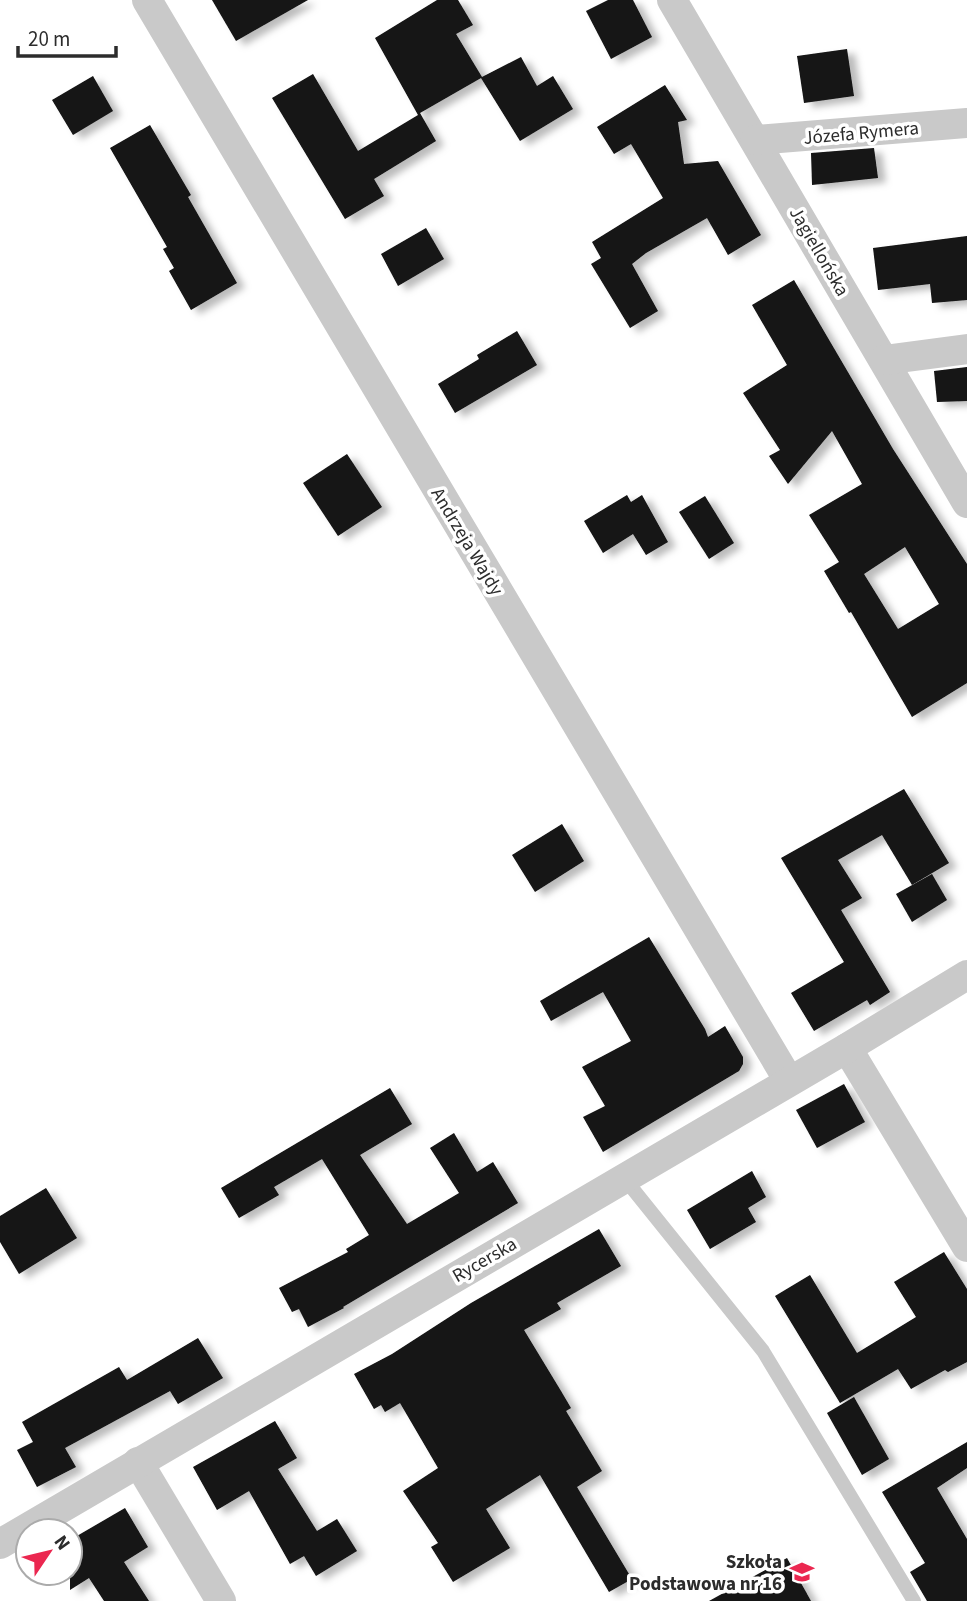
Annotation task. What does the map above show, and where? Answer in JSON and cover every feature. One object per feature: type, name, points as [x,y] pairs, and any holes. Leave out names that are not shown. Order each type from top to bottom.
[{"type":"street","name":"Andrzeja Wajdy","points":[[147,0],[789,1081]]},
{"type":"street","name":"Jagiellońska","points":[[672,0],[967,503]]},
{"type":"street","name":"Józefa Rymera","points":[[755,140],[967,123]]},
{"type":"street","points":[[884,360],[967,349]]},
{"type":"street","name":"Rycerska","points":[[0,1544],[967,975]]},
{"type":"street","points":[[847,1048],[967,1247]]},
{"type":"street","points":[[138,1462],[221,1601]]},
{"type":"lane","points":[[624,1178],[763,1351],[914,1601]]},
{"type":"building","points":[[212,0],[308,0],[236,41]]},
{"type":"building","points":[[437,0],[458,0],[473,25],[456,34],[482,77],[521,57],[537,86],[553,76],[573,109],[520,141],[481,78],[420,113],[436,141],[374,179],[384,196],[345,219],[272,98],[313,74],[358,151],[418,115],[375,38]]},
{"type":"building","points":[[608,0],[633,0],[652,37],[611,59],[586,11]]},
{"type":"building","points":[[847,49],[854,96],[804,103],[797,56]]},
{"type":"building","points":[[93,76],[113,111],[73,135],[52,100]]},
{"type":"building","points":[[665,85],[687,120],[678,122],[684,164],[718,161],[761,235],[728,255],[707,218],[646,253],[632,264],[658,311],[630,328],[591,264],[601,258],[592,242],[663,198],[631,144],[614,154],[597,127]]},
{"type":"building","points":[[150,125],[191,195],[188,197],[237,283],[191,310],[169,271],[174,268],[163,249],[167,247],[110,148]]},
{"type":"building","points":[[874,148],[878,178],[812,185],[811,153]]},
{"type":"building","points":[[426,228],[444,259],[398,286],[381,254]]},
{"type":"building","points":[[967,236],[967,300],[932,303],[930,284],[878,290],[873,248]]},
{"type":"building","points":[[794,280],[893,449],[967,564],[967,683],[912,717],[824,571],[839,562],[809,515],[862,484],[832,431],[788,484],[769,456],[780,450],[743,393],[787,365],[752,305]],"holes":[[[905,547],[939,604],[898,629],[864,574]]]},
{"type":"building","points":[[517,331],[537,365],[455,413],[438,384],[479,359],[477,355]]},
{"type":"building","points":[[967,367],[967,401],[937,402],[934,371]]},
{"type":"building","points":[[347,454],[382,507],[338,536],[303,483]]},
{"type":"building","points":[[627,495],[631,502],[642,495],[668,542],[646,555],[633,534],[603,553],[584,521]]},
{"type":"building","points":[[705,496],[734,543],[709,559],[679,512]]},
{"type":"building","points":[[904,789],[949,863],[912,885],[882,835],[838,860],[862,898],[841,910],[890,992],[870,1005],[867,1000],[814,1031],[791,993],[844,962],[781,858]]},
{"type":"building","points":[[562,824],[584,861],[535,892],[512,855]]},
{"type":"building","points":[[932,874],[947,900],[912,922],[896,894]]},
{"type":"building","points":[[649,937],[708,1037],[725,1026],[743,1057],[743,1064],[739,1071],[603,1152],[583,1117],[605,1106],[582,1067],[631,1041],[603,992],[551,1021],[540,1001]]},
{"type":"building","points":[[844,1084],[865,1122],[817,1148],[796,1110]]},
{"type":"building","points":[[390,1088],[412,1124],[360,1155],[407,1224],[459,1193],[430,1148],[454,1133],[477,1172],[493,1162],[518,1203],[308,1327],[299,1309],[292,1312],[279,1288],[348,1252],[346,1249],[369,1235],[322,1159],[274,1187],[279,1195],[239,1218],[221,1188]]},
{"type":"building","points":[[752,1171],[766,1197],[748,1208],[756,1222],[710,1249],[687,1210]]},
{"type":"building","points":[[46,1188],[77,1238],[19,1274],[0,1242],[0,1216]]},
{"type":"building","points":[[599,1229],[621,1266],[557,1303],[561,1309],[524,1330],[571,1408],[566,1411],[602,1471],[577,1487],[632,1579],[609,1592],[540,1475],[486,1509],[510,1548],[453,1582],[431,1547],[438,1543],[403,1491],[438,1468],[400,1403],[385,1412],[381,1405],[374,1409],[354,1374],[392,1354],[471,1303]]},
{"type":"building","points":[[944,1252],[967,1289],[967,1362],[948,1372],[945,1370],[911,1389],[898,1369],[840,1403],[775,1296],[810,1275],[857,1353],[916,1317],[894,1282]]},
{"type":"building","points":[[198,1338],[223,1378],[178,1404],[170,1391],[65,1448],[76,1467],[37,1487],[17,1450],[33,1442],[22,1422],[119,1367],[127,1380]]},
{"type":"building","points":[[854,1397],[889,1459],[862,1475],[827,1413]]},
{"type":"building","points":[[275,1421],[297,1458],[278,1469],[317,1531],[337,1519],[357,1551],[316,1576],[304,1556],[290,1564],[249,1491],[217,1510],[193,1467]]},
{"type":"building","points":[[967,1442],[967,1468],[937,1488],[967,1539],[967,1601],[927,1601],[910,1572],[925,1563],[882,1492]]},
{"type":"building","points":[[125,1508],[148,1547],[124,1562],[149,1601],[104,1601],[89,1578],[84,1581],[84,1532]]},
{"type":"building","points":[[787,1558],[811,1601],[709,1601]]},
{"type":"place","name":"Szkoła Podstawowa nr 16","points":[[802,1572]]}]
